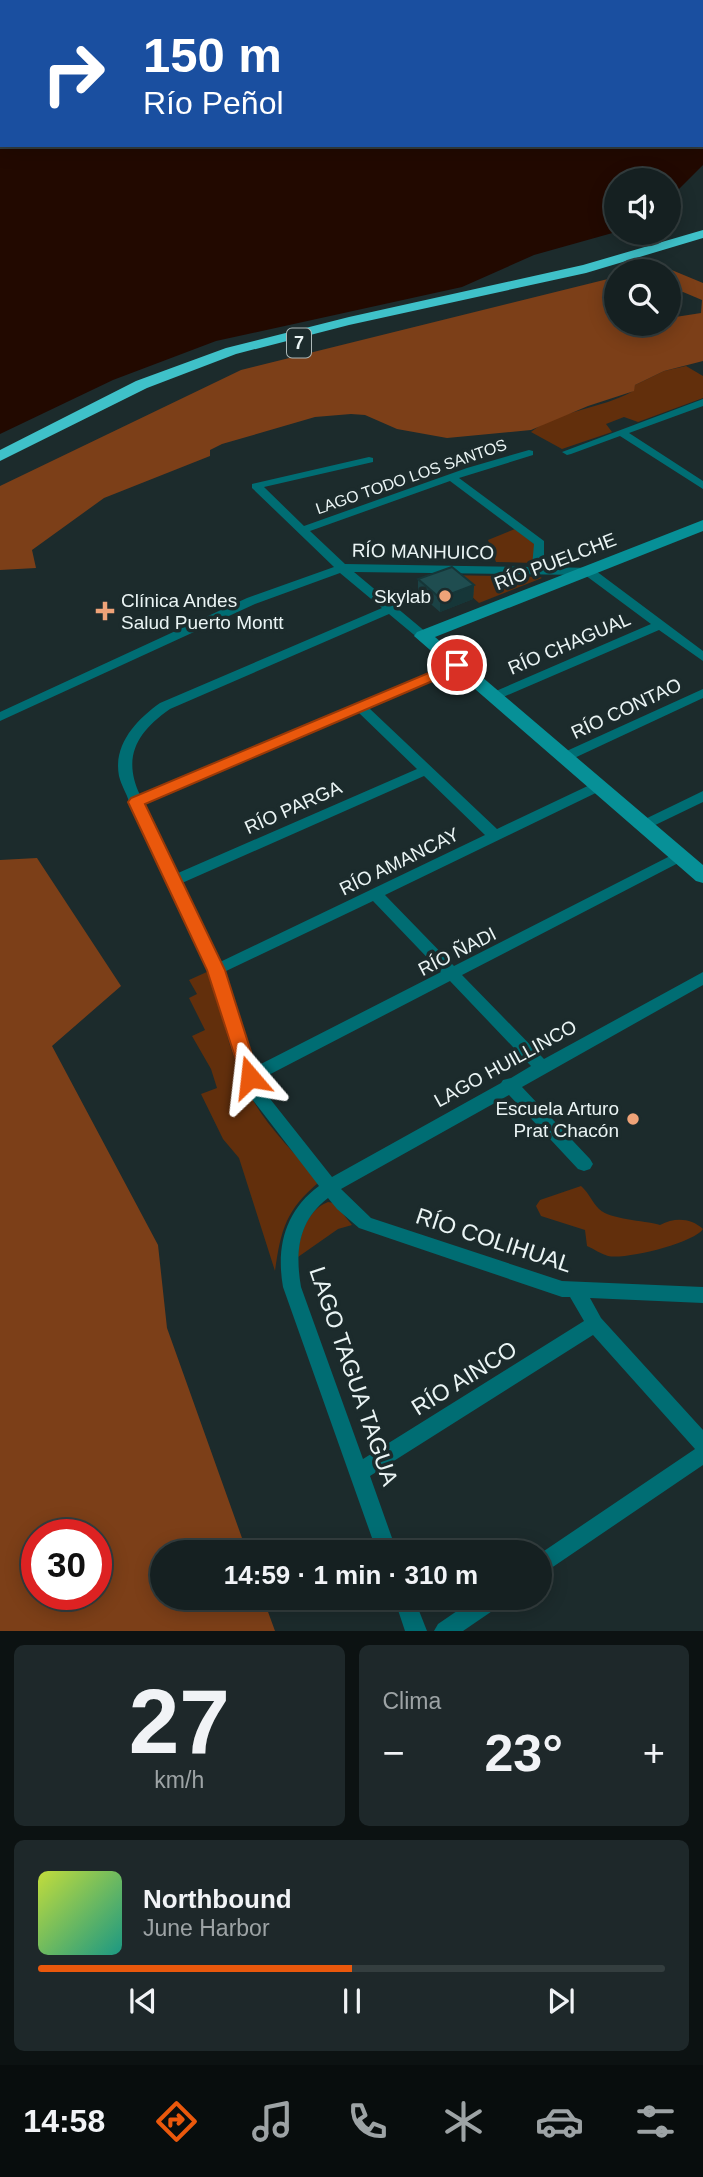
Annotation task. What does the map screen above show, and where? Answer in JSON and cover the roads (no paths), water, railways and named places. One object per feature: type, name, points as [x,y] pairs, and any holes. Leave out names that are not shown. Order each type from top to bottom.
[{"type":"highway","name":"7","points":[[0,456],[123,391],[206,359],[302,333],[530,284],[703,234]]},
{"type":"highway","name":"7","points":[[658,259],[703,246]]},
{"type":"highway","name":"7","points":[[0,468],[150,390],[217,365],[291,345],[512,298],[604,274]]},
{"type":"street","points":[[567,452],[703,402]]},
{"type":"street","points":[[621,432],[703,486]]},
{"type":"street","name":"LAGO TODO LOS SANTOS","points":[[303,530],[451,477],[528,453]]},
{"type":"street","points":[[369,460],[256,486],[342,568],[703,876]]},
{"type":"street","points":[[451,477],[540,543],[538,571]]},
{"type":"street","name":"RÍO PUELCHE","points":[[423,636],[703,525]]},
{"type":"street","name":"RÍO MANHUICO","points":[[0,717],[251,601],[342,568],[588,571]]},
{"type":"street","points":[[371,593],[371,577],[390,568]]},
{"type":"street","points":[[588,571],[703,657]]},
{"type":"street","name":"RÍO COLIHUAL","points":[[391,609],[176,700],[146,719],[126,752],[124,772],[216,970],[250,1077],[260,1099],[354,1216],[376,1227],[576,1292],[703,1295]]},
{"type":"street","name":"RÍO CHAGUAL","points":[[494,697],[660,625]]},
{"type":"street","points":[[136,802],[457,665]]},
{"type":"street","name":"RÍO CONTAO","points":[[565,757],[703,693]]},
{"type":"street","points":[[360,707],[495,836]]},
{"type":"street","name":"RÍO PARGA","points":[[175,880],[426,769]]},
{"type":"street","name":"RÍO AMANCAY","points":[[216,970],[599,786]]},
{"type":"street","points":[[644,825],[703,796]]},
{"type":"street","name":"RÍO ÑADI","points":[[250,1077],[455,975],[681,856]]},
{"type":"street","points":[[375,894],[541,1066]]},
{"type":"street","name":"LAGO HUILLINCO","points":[[330,1187],[541,1066],[703,978]]},
{"type":"street","points":[[509,1084],[584,1164]]},
{"type":"street","name":"LAGO TAGUA TAGUA","points":[[330,1187],[306,1205],[294,1224],[287,1250],[288,1272],[383,1540]]},
{"type":"street","points":[[576,1292],[595,1324],[703,1444]]},
{"type":"street","name":"RÍO AINCO","points":[[358,1473],[595,1324]]},
{"type":"street","points":[[552,1557],[703,1454]]},
{"type":"street","points":[[408,1610],[416,1631]]},
{"type":"street","points":[[445,1631],[476,1610]]},
{"type":"place","name":"Skylab","points":[[445,596]]},
{"type":"place","name":"Clínica Andes Salud Puerto Montt","points":[[105,611]]},
{"type":"place","name":"Escuela Arturo Prat Chacón","points":[[633,1119]]}]
